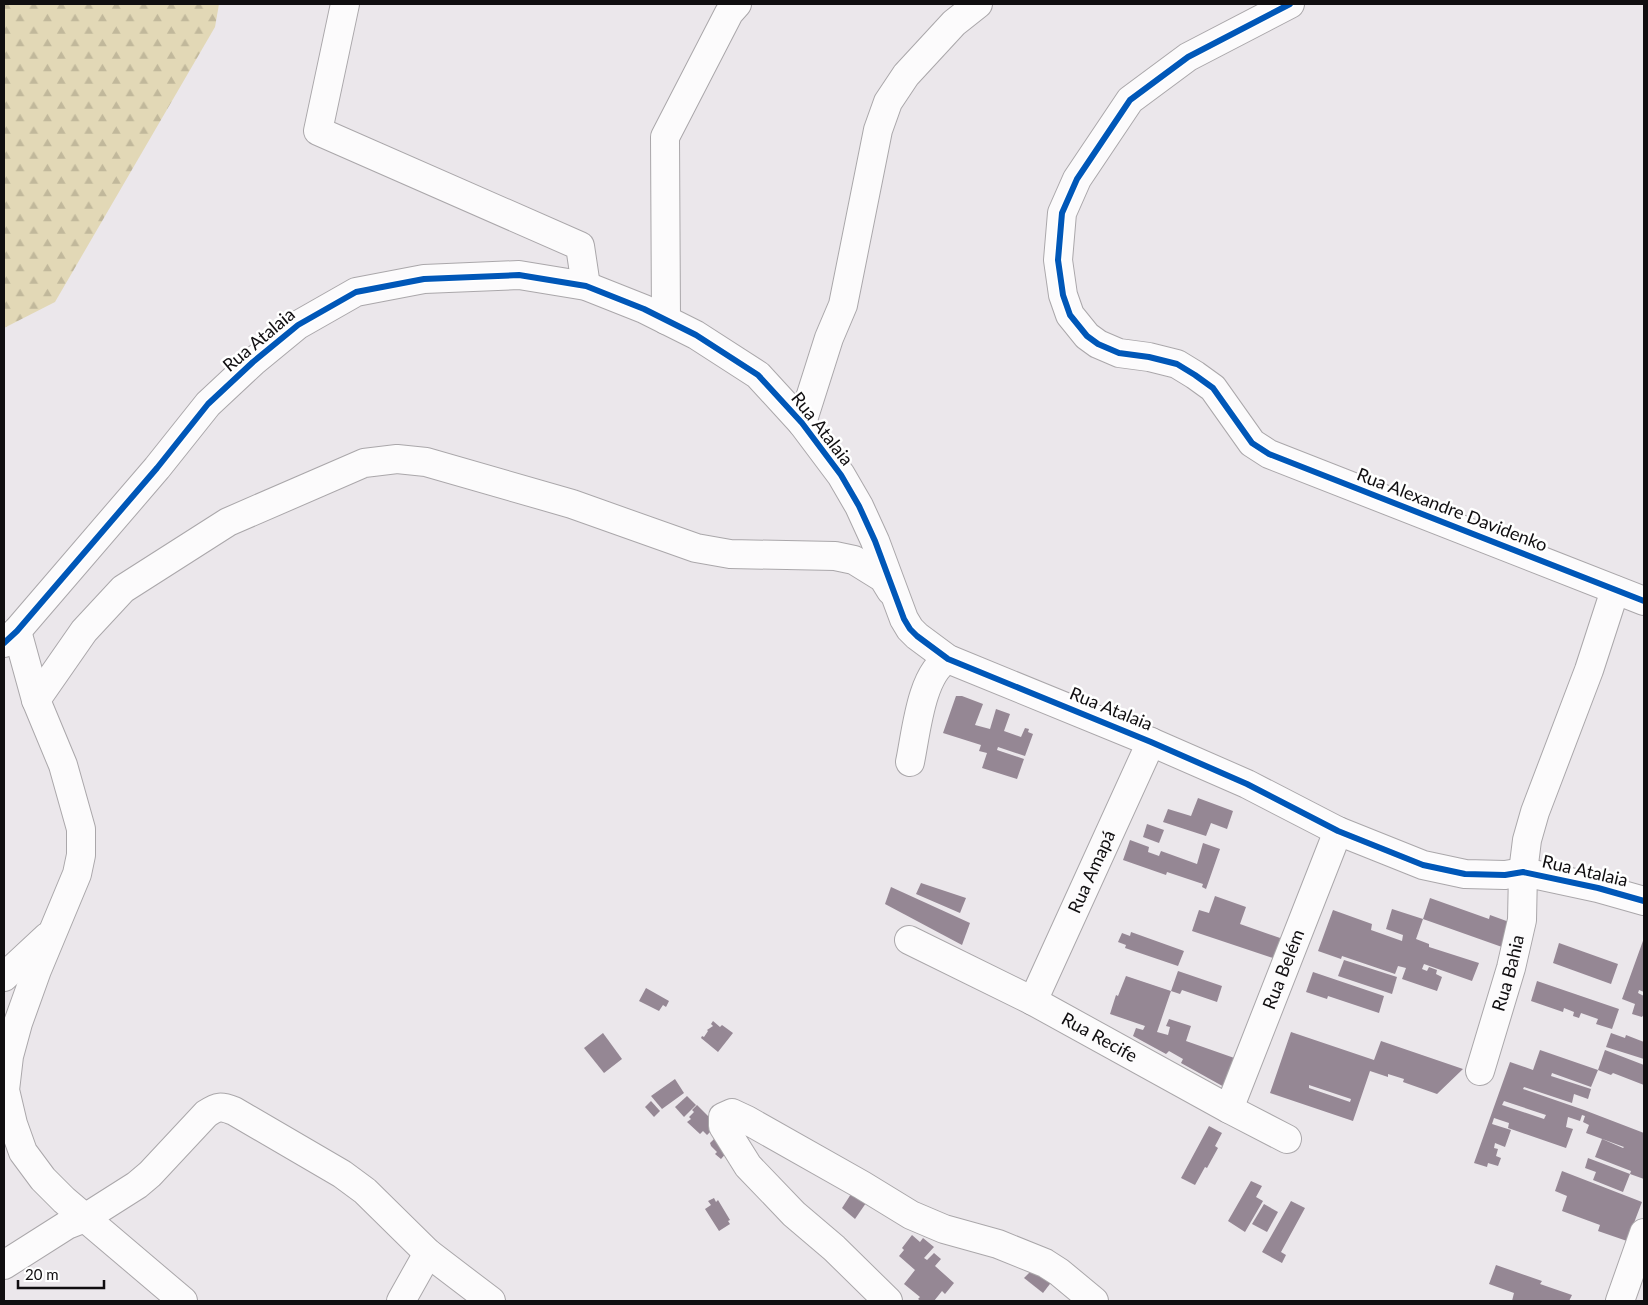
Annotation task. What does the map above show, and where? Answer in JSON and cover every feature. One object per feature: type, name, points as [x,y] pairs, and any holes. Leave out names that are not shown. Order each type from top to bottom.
[{"type":"street","points":[[344,4],[318,131],[580,246],[586,286]]},
{"type":"street","points":[[666,320],[665,136],[729,13],[737,4]]},
{"type":"street","points":[[802,423],[829,338],[843,305],[878,130],[888,102],[906,75],[954,23],[978,4]]},
{"type":"street","name":"Rua Alexandre Davidenko","points":[[1290,4],[1188,57],[1130,100],[1077,179],[1062,213],[1058,260],[1063,295],[1070,316],[1087,336],[1098,344],[1119,353],[1149,356],[1177,364],[1196,375],[1213,388],[1252,443],[1269,454],[1644,601]]},
{"type":"street","name":"Rua Atalaia","points":[[10,637],[157,468],[208,404],[253,362],[298,325],[356,292],[424,279],[519,275],[586,286],[644,308],[696,335],[758,375],[802,423],[841,475],[859,506],[875,541],[904,619],[910,629],[948,659],[1151,742],[1247,784],[1338,831],[1432,867],[1466,874],[1523,872],[1598,888],[1644,901]]},
{"type":"street","points":[[36,700],[84,631],[123,589],[228,522],[364,463],[397,459],[426,462],[572,504],[696,548],[714,552],[835,556],[854,560],[883,578],[899,602]]},
{"type":"street","name":"Rua Bahia","points":[[1480,1071],[1511,968],[1522,920],[1523,872],[1527,840],[1535,812],[1590,670],[1615,590]]},
{"type":"street","points":[[10,637],[63,765],[80,829],[82,855],[77,874],[18,1023],[9,1056],[5,1090],[10,1138],[43,1179],[64,1200],[183,1301]]},
{"type":"street","points":[[910,762],[920,707],[928,684],[940,663],[948,659]]},
{"type":"street","name":"Rua Amapá","points":[[1033,1000],[1151,742]]},
{"type":"street","name":"Rua Belém","points":[[1229,1109],[1338,831]]},
{"type":"street","points":[[4,977],[53,932]]},
{"type":"street","name":"Rua Recife","points":[[908,940],[1033,1000],[1229,1109],[1287,1138]]},
{"type":"street","points":[[4,1265],[67,1225],[85,1218],[137,1185],[150,1174],[206,1114],[214,1108],[222,1107],[234,1111],[342,1174],[365,1191],[428,1253],[491,1301]]},
{"type":"street","points":[[888,1301],[834,1248],[794,1214],[748,1166],[723,1126],[724,1116],[732,1113],[748,1120],[911,1215],[944,1229],[998,1244],[1045,1263],[1059,1272],[1087,1296]]},
{"type":"street","points":[[1620,1301],[1644,1233]]},
{"type":"street","points":[[401,1301],[428,1253]]},
{"type":"green space","points":[[4,4],[219,4],[215,27],[55,302],[4,328]]},
{"type":"building","points":[[956,696],[962,696],[983,704],[975,725],[990,729],[996,709],[1010,714],[1004,731],[1021,737],[1025,728],[1029,729],[1028,732],[1033,734],[1025,756],[998,747],[997,750],[1024,759],[1017,779],[982,768],[987,753],[979,751],[981,745],[943,733]]},
{"type":"building","points":[[1198,798],[1233,811],[1227,829],[1211,823],[1206,836],[1163,822],[1168,809],[1191,816]]},
{"type":"building","points":[[1147,824],[1164,830],[1159,843],[1143,837]]},
{"type":"building","points":[[1130,840],[1149,847],[1148,852],[1159,856],[1161,851],[1197,864],[1203,843],[1220,849],[1206,889],[1202,887],[1203,884],[1167,872],[1166,875],[1123,860]]},
{"type":"building","points":[[921,883],[966,898],[960,913],[916,894]]},
{"type":"building","points":[[891,887],[970,923],[962,945],[885,904]]},
{"type":"building","points":[[1215,896],[1246,907],[1240,924],[1283,939],[1276,959],[1192,931],[1199,910],[1209,913]]},
{"type":"building","points":[[1430,898],[1489,919],[1490,915],[1512,923],[1502,947],[1423,919]]},
{"type":"building","points":[[1392,909],[1423,919],[1416,939],[1429,944],[1429,947],[1479,963],[1472,981],[1424,964],[1422,969],[1427,971],[1429,967],[1437,970],[1436,974],[1442,977],[1437,991],[1402,979],[1406,968],[1398,966],[1395,974],[1342,956],[1341,959],[1318,951],[1333,910],[1372,924],[1371,930],[1402,941],[1403,935],[1386,929]]},
{"type":"building","points":[[1131,932],[1184,951],[1178,966],[1125,948],[1126,945],[1118,942],[1122,933],[1130,936]]},
{"type":"building","points":[[1644,938],[1644,992],[1639,990],[1638,993],[1644,996],[1644,1014],[1642,1017],[1632,1014],[1635,1004],[1622,999]]},
{"type":"building","points":[[1559,943],[1618,964],[1611,984],[1553,963]]},
{"type":"building","points":[[1344,960],[1397,977],[1392,994],[1338,976]]},
{"type":"building","points":[[1178,971],[1222,986],[1217,1002],[1182,990],[1180,994],[1171,991]]},
{"type":"building","points":[[1313,972],[1384,996],[1379,1013],[1328,996],[1327,999],[1306,992]]},
{"type":"building","points":[[1126,976],[1171,991],[1157,1032],[1168,1035],[1170,1027],[1166,1026],[1169,1019],[1191,1026],[1186,1041],[1240,1060],[1226,1088],[1181,1063],[1183,1059],[1169,1051],[1166,1054],[1133,1036],[1136,1028],[1143,1030],[1145,1026],[1110,1014],[1116,995],[1118,996]]},
{"type":"building","points":[[1537,981],[1619,1009],[1612,1029],[1596,1024],[1598,1019],[1581,1013],[1579,1018],[1573,1016],[1574,1012],[1564,1008],[1563,1012],[1531,1001]]},
{"type":"building","points":[[646,988],[669,1001],[666,1007],[663,1005],[659,1011],[639,1001]]},
{"type":"building","points":[[713,1021],[720,1027],[722,1025],[733,1033],[718,1052],[701,1038],[713,1026],[711,1024]]},
{"type":"building","points":[[1291,1032],[1374,1060],[1381,1041],[1463,1069],[1437,1094],[1403,1082],[1404,1079],[1388,1074],[1388,1077],[1370,1071],[1353,1121],[1270,1093]],"holes":[[[1309,1085],[1351,1099],[1350,1102],[1309,1088]]]},
{"type":"building","points":[[603,1033],[622,1059],[604,1073],[584,1048]]},
{"type":"building","points":[[1611,1033],[1625,1038],[1626,1035],[1644,1042],[1644,1059],[1606,1047]]},
{"type":"building","points":[[1540,1050],[1598,1070],[1591,1087],[1552,1073],[1551,1076],[1591,1089],[1588,1099],[1574,1094],[1572,1103],[1524,1087],[1523,1089],[1644,1133],[1644,1179],[1630,1174],[1631,1171],[1595,1157],[1602,1139],[1624,1147],[1586,1133],[1589,1125],[1583,1122],[1585,1116],[1582,1115],[1580,1121],[1568,1117],[1566,1127],[1573,1129],[1566,1148],[1508,1128],[1509,1123],[1494,1118],[1492,1124],[1511,1130],[1505,1147],[1495,1143],[1494,1148],[1498,1149],[1496,1156],[1501,1158],[1498,1166],[1488,1163],[1487,1167],[1474,1163],[1510,1062],[1533,1070]],"holes":[[[1504,1101],[1546,1115],[1544,1119],[1502,1105]]]},
{"type":"building","points":[[1605,1050],[1644,1065],[1644,1085],[1613,1073],[1611,1075],[1598,1070]]},
{"type":"building","points":[[675,1079],[684,1093],[662,1109],[651,1096]]},
{"type":"building","points":[[687,1096],[696,1105],[684,1117],[675,1107]]},
{"type":"building","points":[[651,1101],[660,1111],[654,1117],[645,1107]]},
{"type":"building","points":[[697,1105],[717,1125],[707,1135],[703,1131],[700,1134],[687,1122],[691,1119],[689,1117],[694,1112],[692,1110]]},
{"type":"building","points":[[1209,1126],[1222,1133],[1215,1146],[1218,1148],[1195,1185],[1181,1178]]},
{"type":"building","points":[[719,1134],[729,1150],[721,1159],[715,1154],[717,1152],[710,1143]]},
{"type":"building","points":[[1588,1158],[1630,1174],[1623,1192],[1593,1180],[1596,1172],[1585,1168]]},
{"type":"building","points":[[1562,1171],[1642,1202],[1627,1241],[1598,1231],[1600,1225],[1562,1211],[1567,1196],[1555,1191]]},
{"type":"building","points":[[1251,1181],[1262,1186],[1256,1197],[1263,1201],[1245,1232],[1228,1221]]},
{"type":"building","points":[[851,1194],[866,1203],[855,1219],[842,1208]]},
{"type":"building","points":[[714,1198],[716,1202],[718,1200],[730,1220],[728,1221],[730,1224],[719,1231],[705,1209],[711,1205],[708,1201]]},
{"type":"building","points":[[1291,1201],[1305,1208],[1281,1252],[1286,1255],[1282,1263],[1262,1252]]},
{"type":"building","points":[[1264,1204],[1278,1212],[1267,1232],[1252,1224]]},
{"type":"building","points":[[912,1235],[920,1242],[923,1238],[934,1247],[924,1258],[927,1260],[934,1253],[941,1259],[935,1266],[954,1283],[945,1294],[942,1291],[934,1301],[921,1301],[918,1299],[920,1297],[904,1284],[915,1270],[899,1256],[904,1250],[902,1248]]},
{"type":"building","points":[[1496,1265],[1542,1281],[1540,1284],[1572,1295],[1569,1301],[1512,1301],[1514,1293],[1489,1284]]},
{"type":"building","points":[[1035,1267],[1056,1276],[1043,1293],[1024,1278]]},
{"type":"cycle path","points":[[1290,4],[1188,57],[1130,100],[1077,179],[1062,213],[1058,260],[1063,295],[1070,315],[1087,336],[1098,344],[1119,353],[1149,357],[1177,364],[1195,375],[1213,388],[1252,443],[1269,454],[1644,601]]},
{"type":"cycle path","points":[[4,643],[17,631],[157,468],[208,404],[253,362],[298,325],[356,292],[424,279],[519,275],[586,286],[644,309],[696,335],[758,375],[802,423],[841,475],[859,506],[875,541],[904,619],[910,629],[948,659],[1151,742],[1247,784],[1338,831],[1423,865],[1465,874],[1505,875],[1523,872],[1598,888],[1644,901]]}]
